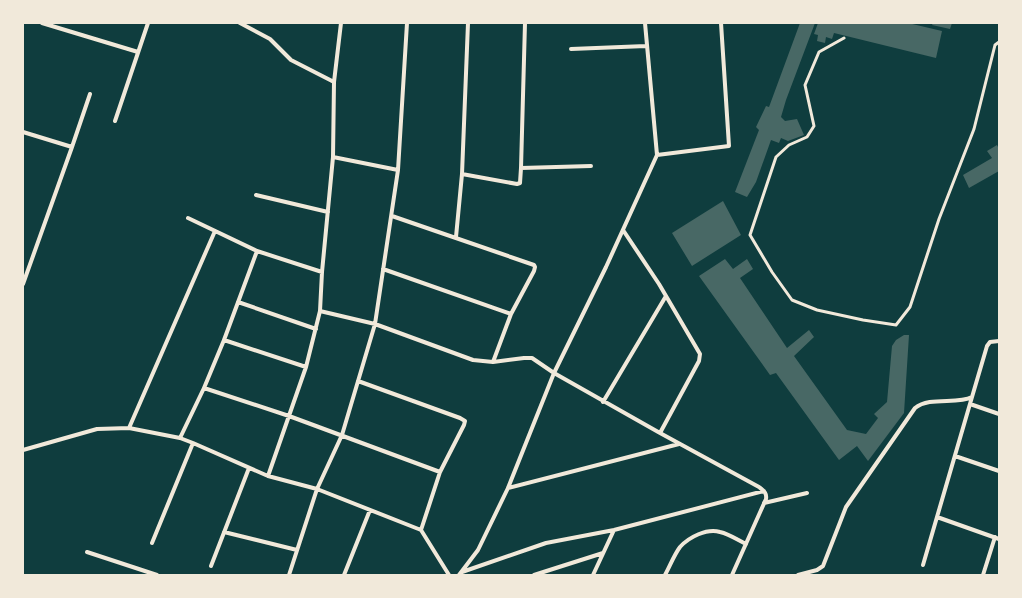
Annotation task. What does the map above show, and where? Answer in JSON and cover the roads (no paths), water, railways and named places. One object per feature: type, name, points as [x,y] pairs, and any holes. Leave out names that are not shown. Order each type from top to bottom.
[{"type":"street","points":[[42,23],[138,52]]},
{"type":"street","points":[[115,122],[148,23]]},
{"type":"street","points":[[240,23],[270,39],[291,60],[334,82]]},
{"type":"street","points":[[268,476],[306,367],[320,311],[322,272],[334,157],[334,82],[341,23]]},
{"type":"street","points":[[289,575],[317,489],[342,435],[375,324],[398,170],[407,23]]},
{"type":"street","points":[[456,237],[462,174],[468,23]]},
{"type":"street","points":[[462,174],[519,184],[521,168],[525,23]]},
{"type":"street","points":[[461,574],[478,550],[508,488],[554,373],[657,155],[645,23]]},
{"type":"street","points":[[657,155],[729,146],[721,23]]},
{"type":"street","points":[[571,49],[646,46]]},
{"type":"street","points":[[23,284],[90,94]]},
{"type":"street","points":[[23,132],[72,147]]},
{"type":"street","points":[[334,157],[398,170]]},
{"type":"street","points":[[521,168],[591,166]]},
{"type":"street","points":[[256,195],[328,212]]},
{"type":"street","points":[[392,216],[534,265],[534,271],[511,314],[493,362]]},
{"type":"street","points":[[188,218],[257,251],[322,272]]},
{"type":"street","points":[[622,230],[666,296],[698,350],[700,357],[660,433]]},
{"type":"street","points":[[129,428],[215,231]]},
{"type":"street","points":[[180,438],[204,388],[224,340],[257,251]]},
{"type":"street","points":[[383,269],[511,314]]},
{"type":"street","points":[[603,402],[666,296]]},
{"type":"street","points":[[238,302],[316,329]]},
{"type":"street","points":[[320,311],[375,324],[468,359],[493,362],[532,358],[603,402],[764,491],[766,495],[764,503],[732,575]]},
{"type":"street","points":[[224,340],[306,367]]},
{"type":"street","points":[[923,565],[987,346],[990,342],[999,341]]},
{"type":"street","points":[[358,381],[464,420],[464,425],[440,472],[421,530]]},
{"type":"street","points":[[204,388],[289,416],[440,472]]},
{"type":"street","points":[[800,575],[818,570],[822,566],[846,507],[915,408],[920,405],[939,401],[967,399],[972,397]]},
{"type":"street","points":[[970,404],[999,414]]},
{"type":"street","points":[[23,450],[97,429],[129,428],[180,438],[268,476],[317,489],[421,530],[449,575]]},
{"type":"street","points":[[152,543],[193,443]]},
{"type":"street","points":[[508,488],[680,444]]},
{"type":"street","points":[[955,456],[999,470]]},
{"type":"street","points":[[211,566],[250,468]]},
{"type":"street","points":[[461,574],[540,544],[613,532],[764,491]]},
{"type":"street","points":[[764,503],[807,493]]},
{"type":"street","points":[[344,575],[370,510]]},
{"type":"street","points":[[937,518],[997,538],[983,575]]},
{"type":"street","points":[[224,532],[297,550]]},
{"type":"street","points":[[593,575],[613,532]]},
{"type":"street","points":[[665,575],[680,547],[689,539],[704,532],[722,532],[746,544]]},
{"type":"street","points":[[534,575],[604,551]]},
{"type":"street","points":[[87,552],[157,575]]},
{"type":"lane","points":[[844,38],[819,52],[805,85],[814,126],[807,137],[789,145],[776,157],[750,236],[772,272],[792,300],[817,310],[896,326],[910,307],[939,219],[974,129],[996,45],[999,42]]}]
